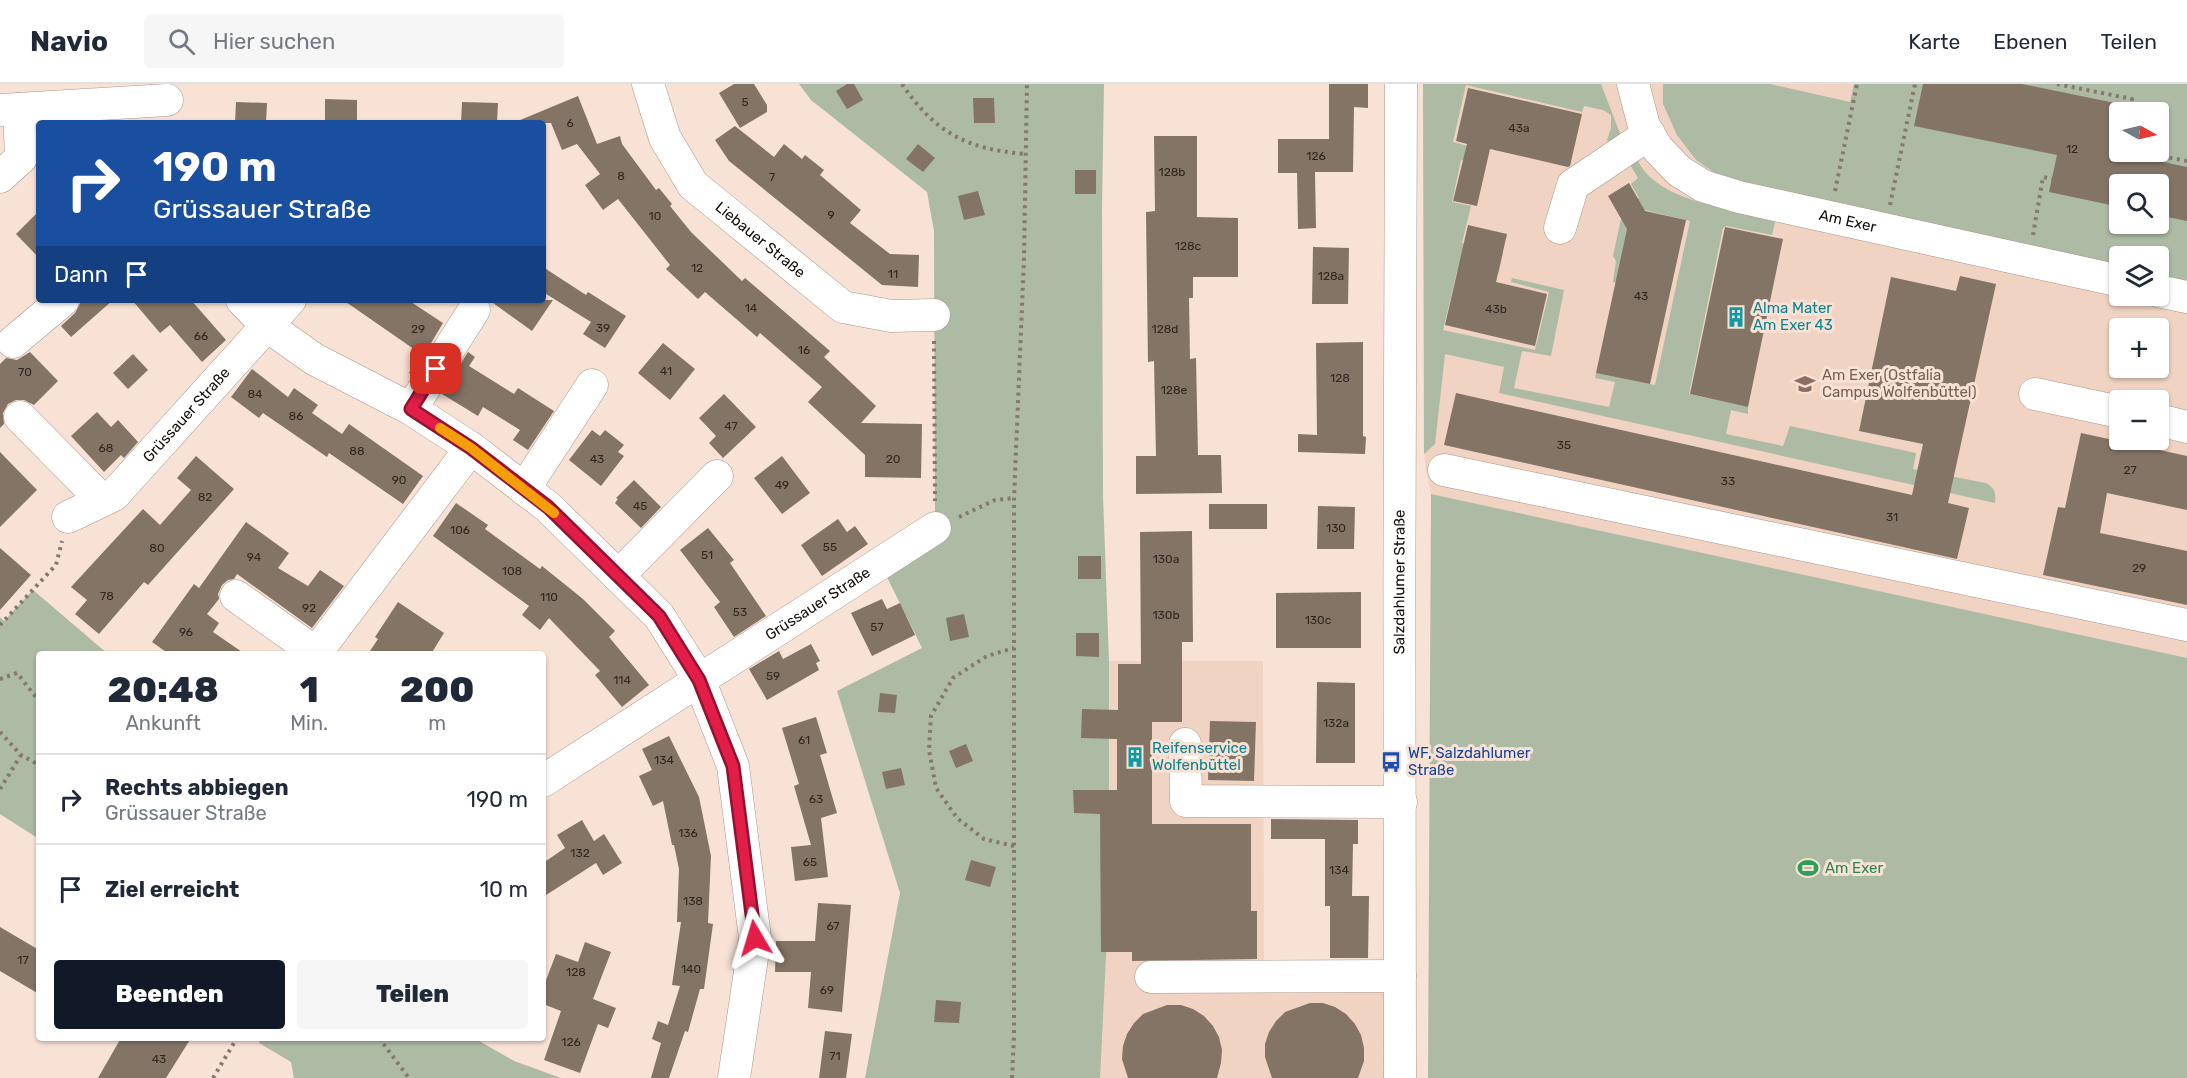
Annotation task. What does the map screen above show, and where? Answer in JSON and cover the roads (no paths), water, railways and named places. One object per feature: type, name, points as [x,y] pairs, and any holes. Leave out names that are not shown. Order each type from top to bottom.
[{"type":"street","name":"Liebauer Straße","points":[[648,84],[665,138],[693,185],[834,300],[843,307],[891,316],[934,315]]},
{"type":"street","name":"Salzdahlumer Straße","points":[[1400,1078],[1401,84]]},
{"type":"street","name":"Am Exer","points":[[1633,84],[1644,126],[1658,150],[1679,171],[1703,186],[1739,197],[2109,278]]},
{"type":"street","points":[[0,177],[21,158],[19,103],[168,102]]},
{"type":"street","points":[[1560,228],[1573,185],[1649,134]]},
{"type":"street","points":[[2169,293],[2187,297]]},
{"type":"street","points":[[13,342],[59,303]]},
{"type":"street","points":[[245,303],[266,325],[314,359],[411,409],[471,448],[548,507],[659,616],[699,680],[733,766],[755,938],[734,1078]]},
{"type":"street","name":"Grüssauer Straße","points":[[68,517],[114,495],[287,303]]},
{"type":"street","points":[[411,409],[474,310]]},
{"type":"street","points":[[524,489],[592,385]]},
{"type":"street","points":[[2035,394],[2109,410]]},
{"type":"street","points":[[20,417],[102,500]]},
{"type":"street","points":[[2169,422],[2187,426]]},
{"type":"street","points":[[318,651],[471,448]]},
{"type":"street","points":[[1444,470],[2187,625]]},
{"type":"street","points":[[618,576],[717,476]]},
{"type":"street","name":"Grüssauer Straße","points":[[546,779],[935,528]]},
{"type":"street","points":[[236,596],[313,651]]},
{"type":"street","points":[[1185,744],[1186,801],[1401,802]]},
{"type":"street","points":[[1151,977],[1400,976]]},
{"type":"place","name":"Alma Mater Am Exer 43","points":[[1736,317]]},
{"type":"place","name":"Am Exer (Ostfalia Campus Wolfenbüttel)","points":[[1805,384]]},
{"type":"place","name":"Reifenservice Wolfenbüttel","points":[[1135,757]]},
{"type":"place","name":"WF, Salzdahlumer Straße","points":[[1391,762]]},
{"type":"place","name":"Am Exer","points":[[1808,868]]}]
